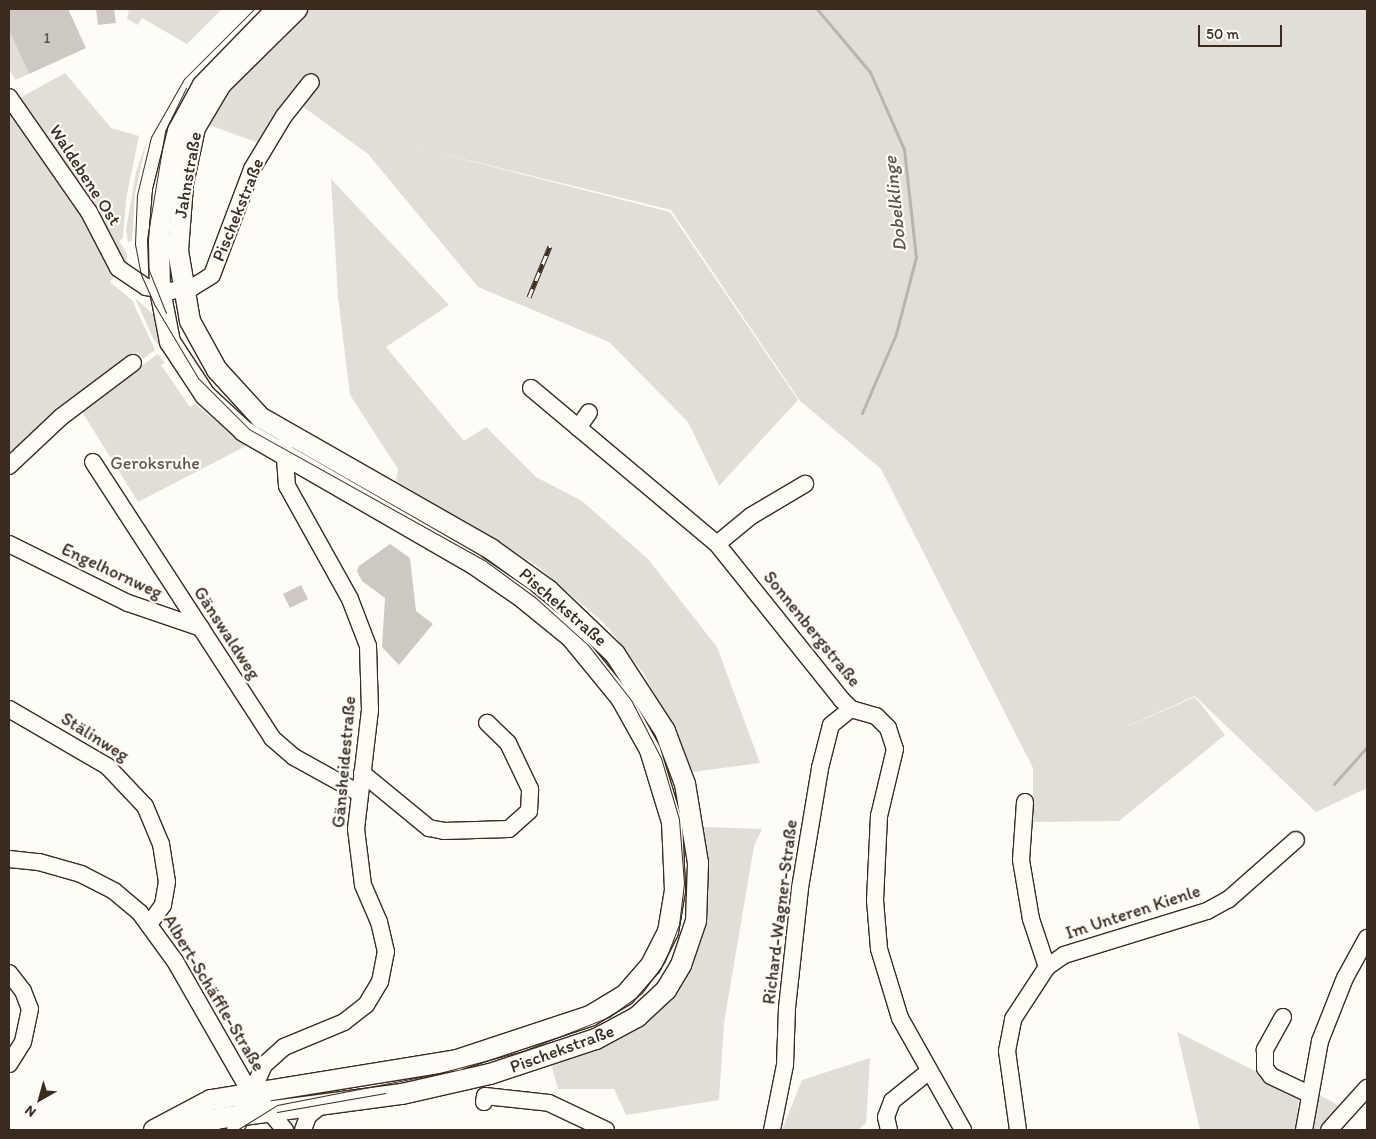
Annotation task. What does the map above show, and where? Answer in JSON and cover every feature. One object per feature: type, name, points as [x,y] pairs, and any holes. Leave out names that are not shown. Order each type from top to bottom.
[{"type":"main road","name":"Jahnstraße","points":[[160,290],[163,192],[178,131],[203,84],[277,9]]},
{"type":"main road","name":"Jahnstraße","points":[[182,290],[179,217],[195,128],[220,84],[298,9]]},
{"type":"main road","name":"Pischekstraße","points":[[154,1130],[249,1073],[296,1085],[457,1060],[556,1030],[602,1010],[634,987],[664,943],[674,904],[676,869],[668,805],[650,750],[621,698],[571,638],[522,596],[474,564],[284,457],[233,422],[193,380],[170,342],[160,290]]},
{"type":"main road","name":"Pischekstraße","points":[[177,1130],[240,1126],[268,1113],[318,1108],[402,1094],[490,1074],[579,1046],[637,1017],[666,990],[689,946],[696,921],[698,863],[689,799],[668,740],[638,686],[602,639],[548,590],[491,549],[283,433],[242,401],[216,370],[190,321],[182,290]]},
{"type":"street","name":"Pischekstraße","points":[[182,290],[212,275],[256,162],[311,82]]},
{"type":"street","name":"Waldebene Ost","points":[[9,97],[92,218],[118,268],[146,287],[160,290],[182,290]]},
{"type":"street","points":[[9,466],[61,416],[132,364]]},
{"type":"street","name":"Sonnenbergstraße","points":[[531,388],[716,544],[798,649],[851,709],[866,710],[880,719],[894,744],[879,816],[876,927],[894,1005],[927,1073],[963,1130]]},
{"type":"street","points":[[578,428],[589,412]]},
{"type":"street","name":"Gänsheidestraße","points":[[240,1126],[249,1073],[287,1045],[344,1022],[366,1005],[380,982],[386,952],[379,922],[363,885],[356,829],[370,710],[368,646],[350,599],[289,490],[284,457],[283,433]]},
{"type":"street","name":"Gänswaldweg","points":[[93,462],[263,727],[281,748],[359,793]]},
{"type":"street","points":[[716,544],[751,516],[805,484]]},
{"type":"street","name":"Engelhornweg","points":[[9,544],[128,603],[201,628]]},
{"type":"street","name":"Stälinweg","points":[[9,709],[107,766],[145,806],[161,844],[167,882],[163,905],[149,924]]},
{"type":"street","name":"Richard-Wagner-Straße","points":[[772,1130],[784,1074],[787,1008],[799,897],[820,768],[831,725],[851,709]]},
{"type":"street","points":[[362,773],[430,828],[444,831],[509,828],[529,811],[530,789],[508,743],[487,723]]},
{"type":"street","points":[[1025,802],[1021,860],[1030,919],[1047,967]]},
{"type":"street","name":"Im Unteren Kienle","points":[[1018,1130],[1007,1051],[1013,1019],[1047,967],[1064,955],[1207,911],[1229,899],[1296,840]]},
{"type":"street","name":"Albert-Schäffle-Straße","points":[[9,859],[62,868],[98,881],[128,902],[149,924],[249,1073],[268,1113],[285,1130]]},
{"type":"street","points":[[1304,1130],[1308,1094],[1325,1027],[1367,938]]},
{"type":"street","points":[[9,974],[23,991],[30,1009],[23,1042],[9,1064]]},
{"type":"street","points":[[1283,1017],[1265,1050],[1265,1068],[1271,1076],[1308,1094]]},
{"type":"street","points":[[889,1130],[886,1117],[892,1101],[927,1073]]},
{"type":"street","points":[[1329,1130],[1367,1088]]},
{"type":"street","points":[[484,1102],[485,1096],[555,1104],[606,1130]]},
{"type":"street","points":[[303,1130],[308,1116],[318,1108]]},
{"type":"green space","points":[[129,9],[222,9],[187,44],[142,18],[138,25],[127,19]]},
{"type":"green space","points":[[310,9],[1367,9],[1367,788],[1316,812],[1195,696],[1105,736],[1195,697],[1225,735],[1119,821],[1033,822],[1033,768],[881,469],[800,401],[671,210],[415,147],[670,212],[798,400],[719,486],[688,422],[609,342],[478,287],[368,154],[291,98],[259,143],[209,125],[219,99]]},
{"type":"green space","points":[[9,30],[29,74],[15,80],[9,68]]},
{"type":"green space","points":[[65,73],[111,128],[139,136],[126,199],[123,238],[119,241],[127,254],[127,262],[110,282],[132,300],[155,350],[143,359],[138,352],[98,379],[9,460],[9,104]]},
{"type":"green space","points":[[147,140],[135,194],[132,241],[128,242],[126,230],[136,172]]},
{"type":"green space","points":[[331,179],[449,305],[386,347],[464,441],[486,427],[536,477],[582,501],[648,559],[717,647],[760,763],[693,772],[644,674],[606,625],[536,565],[396,481],[398,469],[350,395],[338,297]]},
{"type":"green space","points":[[135,298],[154,315],[193,396],[153,338]]},
{"type":"green space","name":"Geroksruhe","points":[[158,354],[165,363],[161,365],[190,407],[195,404],[246,446],[138,502],[81,410]]},
{"type":"green space","points":[[704,827],[762,829],[754,846],[724,1023],[719,1100],[626,1115],[614,1089],[558,1089],[551,1064],[611,1044],[666,1004],[689,967],[705,908]]},
{"type":"green space","points":[[1177,1032],[1299,1093],[1296,1130],[1200,1130]]},
{"type":"green space","points":[[870,1058],[866,1123],[858,1130],[782,1130],[802,1080]]},
{"type":"green space","points":[[1308,1089],[1340,1106],[1319,1130],[1305,1130]]},
{"type":"building","points":[[9,9],[68,9],[86,48],[29,74],[9,30]]},
{"type":"building","points":[[96,9],[114,9],[116,23],[98,25]]},
{"type":"building","points":[[390,544],[410,558],[416,611],[433,624],[399,665],[382,647],[385,598],[362,581],[357,571],[359,566]]},
{"type":"building","points":[[301,585],[308,599],[290,608],[283,594]]},
{"type":"waterway","name":"Dobelklinge","points":[[817,9],[870,72],[904,149],[916,257],[896,334],[862,413]]},
{"type":"waterway","points":[[1334,784],[1367,747]]},
{"type":"tram line","points":[[237,1130],[277,1105],[432,1075],[523,1051],[609,1017],[642,993],[665,961],[679,925],[684,883],[679,819],[661,758],[631,700],[588,645],[536,598],[484,560],[249,429],[198,378],[155,306],[141,275],[135,244],[137,195],[151,137],[184,79],[254,9]]},
{"type":"tram line","points":[[166,313],[148,268],[147,239],[165,131],[186,88]]},
{"type":"tram line","points":[[277,1112],[385,1093]]},
{"type":"railway","points":[[529,297],[550,246]]}]
